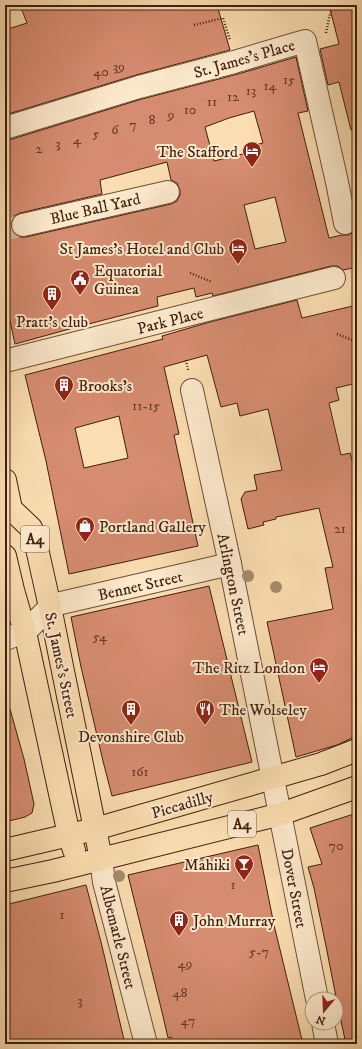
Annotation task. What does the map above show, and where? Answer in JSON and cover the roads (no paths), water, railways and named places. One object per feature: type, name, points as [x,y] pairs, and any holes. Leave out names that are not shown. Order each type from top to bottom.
[{"type":"main road","name":"St. James's Street","points":[[5,480],[8,517],[31,528],[34,535],[96,829]]},
{"type":"main road","name":"St. James's Street","points":[[5,556],[13,590],[15,636],[72,845],[78,856],[84,859],[96,860]]},
{"type":"main road","name":"Piccadilly","points":[[5,850],[96,829],[321,764],[357,750]]},
{"type":"main road","name":"Piccadilly","points":[[5,881],[54,871],[281,814],[357,787]]},
{"type":"main road","name":"Albemarle Street","points":[[96,829],[96,860]]},
{"type":"street","name":"St. James's Place","points":[[5,128],[139,87],[234,62],[305,41],[345,224]]},
{"type":"street","name":"Blue Ball Yard","points":[[23,225],[168,192]]},
{"type":"street","name":"Park Place","points":[[5,361],[334,278]]},
{"type":"street","name":"Arlington Street","points":[[192,390],[230,564],[273,778]]},
{"type":"street","name":"Bennet Street","points":[[50,607],[61,603],[230,564]]},
{"type":"street","points":[[15,636],[50,607]]},
{"type":"street","name":"Dover Street","points":[[273,778],[315,991]]},
{"type":"street","name":"Albemarle Street","points":[[96,860],[104,882],[146,1044]]},
{"type":"street","points":[[325,1031],[327,1044]]},
{"type":"tunnel","points":[[5,230],[23,225]]},
{"type":"place","name":"The Stafford","points":[[252,168]]},
{"type":"place","name":"St James's Hotel and Club","points":[[238,265]]},
{"type":"place","name":"Equatorial Guinea","points":[[80,296]]},
{"type":"place","name":"Pratt's club","points":[[52,311]]},
{"type":"place","name":"Brooks's","points":[[64,402]]},
{"type":"place","name":"Portland Gallery","points":[[85,543]]},
{"type":"place","name":"The Ritz London","points":[[319,684]]},
{"type":"place","name":"Devonshire Club","points":[[131,726]]},
{"type":"place","name":"The Wolseley","points":[[205,726]]},
{"type":"place","name":"Mahiki","points":[[244,881]]},
{"type":"place","name":"John Murray","points":[[179,937]]}]
